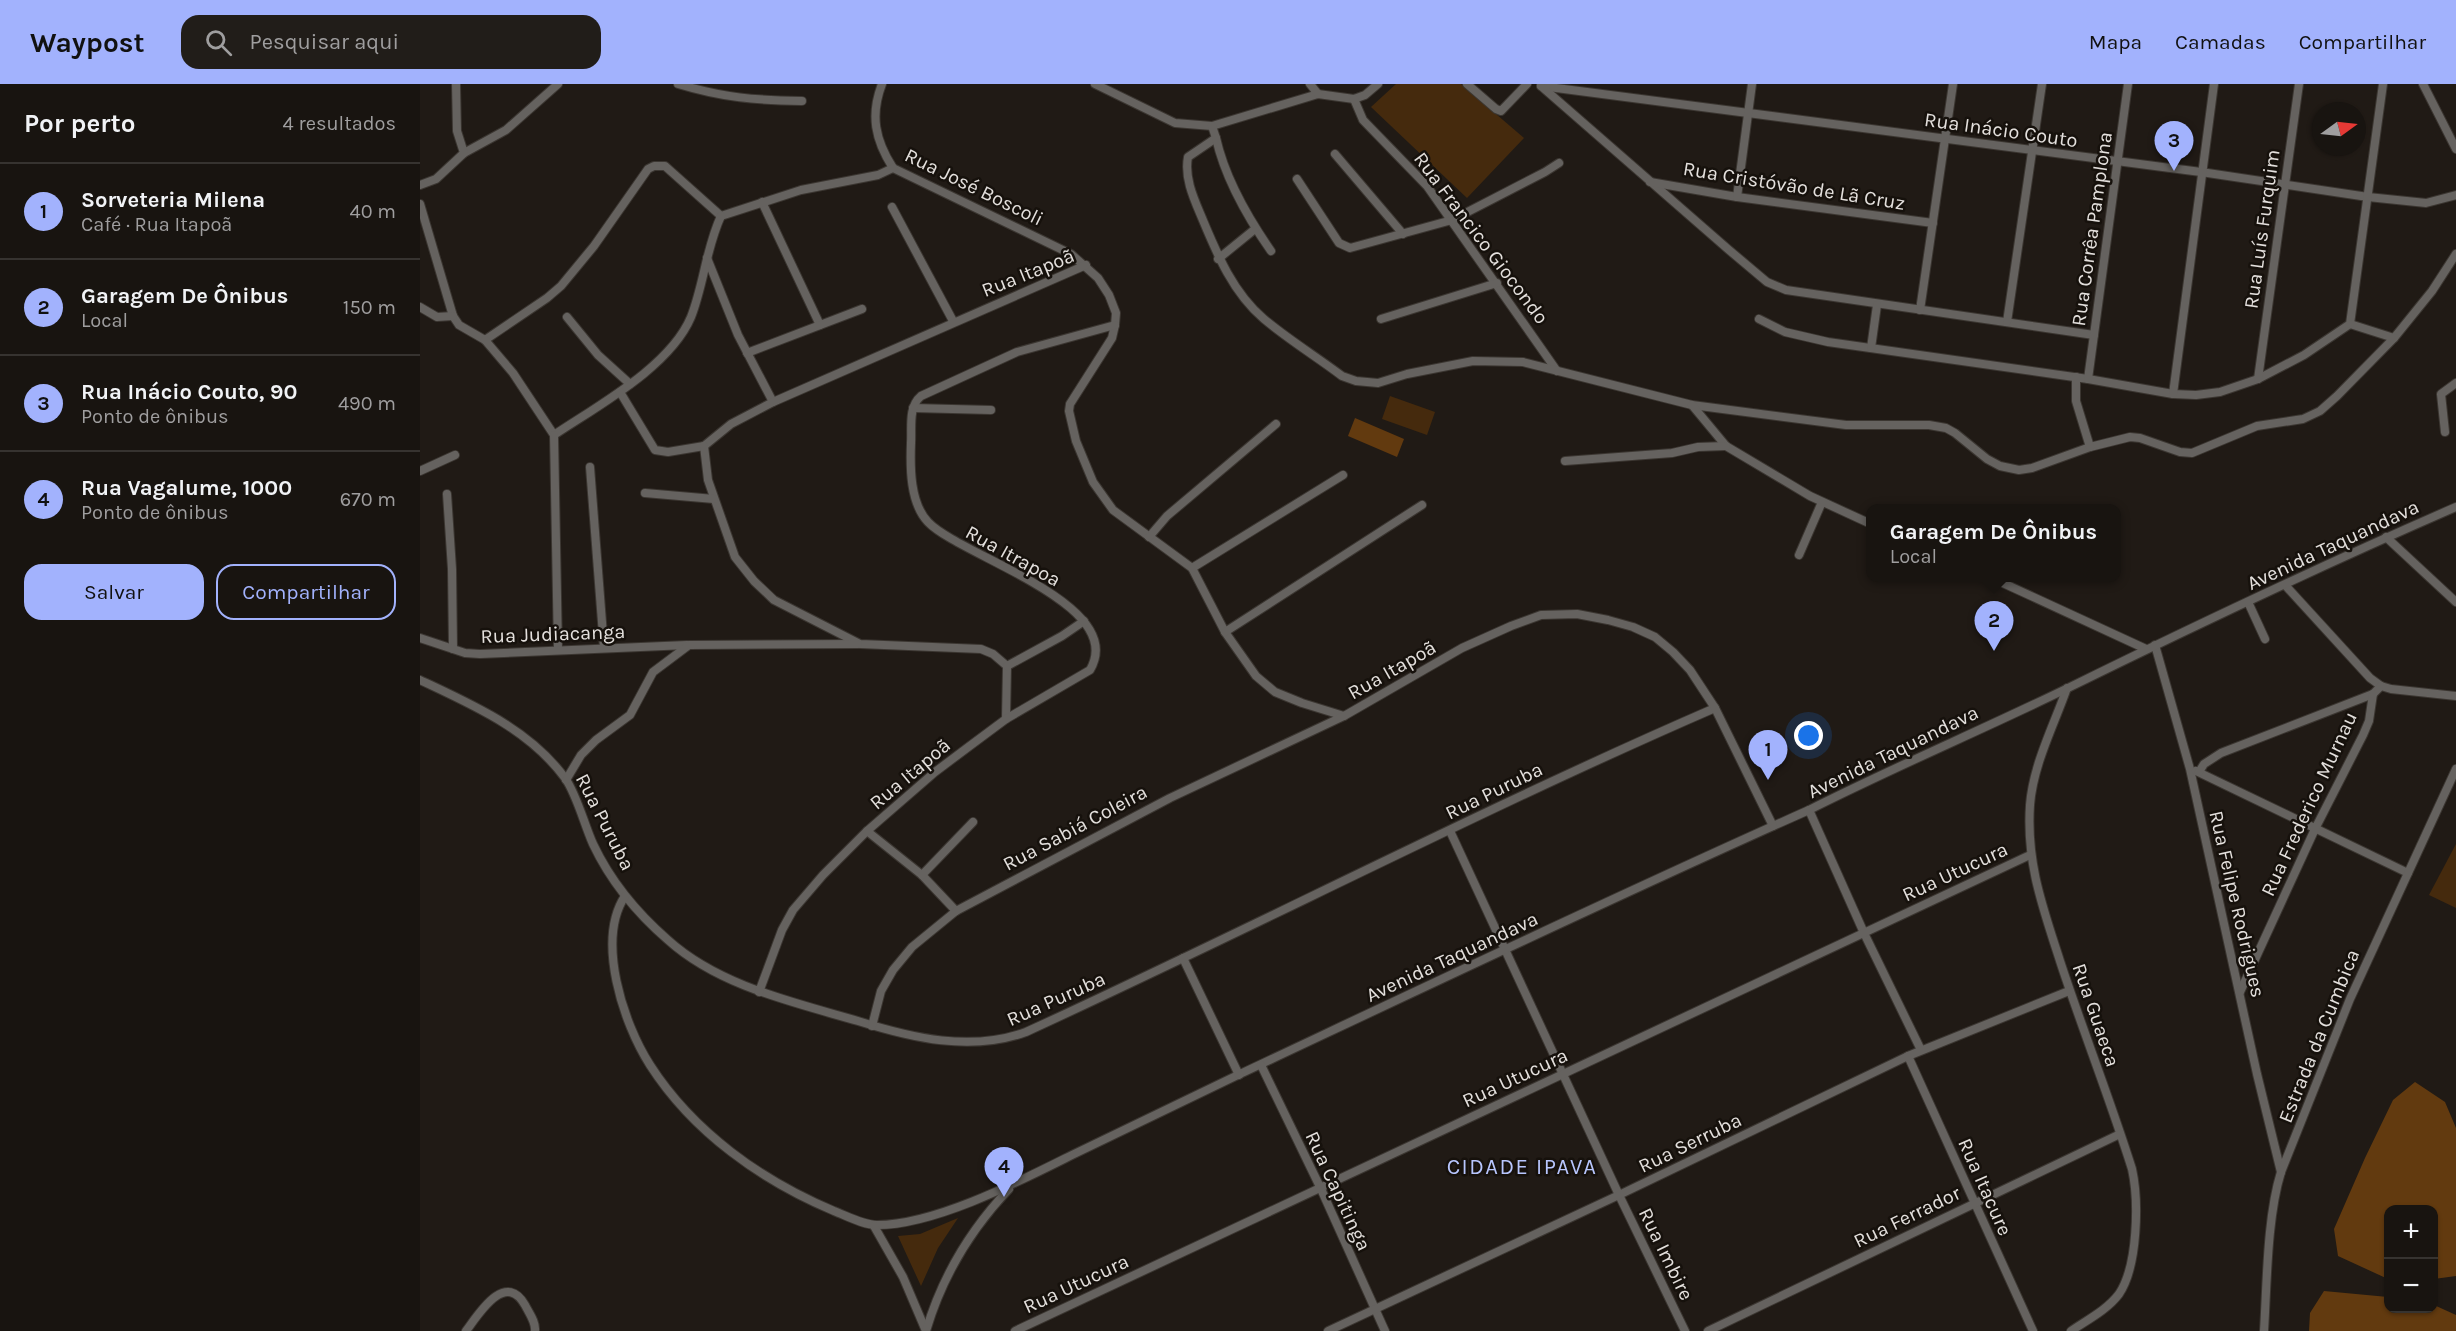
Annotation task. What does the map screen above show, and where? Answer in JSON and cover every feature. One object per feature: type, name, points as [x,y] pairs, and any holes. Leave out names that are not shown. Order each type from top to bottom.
[{"type":"street","points":[[456,84],[457,131],[464,153]]},
{"type":"street","points":[[420,185],[436,179],[464,153],[506,130],[558,84]]},
{"type":"street","points":[[678,84],[726,97],[802,101]]},
{"type":"street","name":"Rua José Boscoli","points":[[882,84],[874,113],[879,140],[892,168],[1053,244],[1086,265]]},
{"type":"street","points":[[1095,84],[1175,123],[1212,126],[1318,94],[1354,99],[1365,95],[1378,84]]},
{"type":"street","points":[[1310,84],[1318,94]]},
{"type":"street","points":[[1467,84],[1501,111],[1527,84]]},
{"type":"street","points":[[1737,197],[1752,84]]},
{"type":"street","points":[[1920,310],[1953,84]]},
{"type":"street","points":[[2007,322],[2042,84]]},
{"type":"street","name":"Rua Corrêa Pamplona","points":[[2088,379],[2128,84]]},
{"type":"street","points":[[2173,394],[2214,84]]},
{"type":"street","name":"Rua Luís Furquim","points":[[2258,379],[2299,84]]},
{"type":"street","points":[[1759,320],[1785,332],[1828,342],[2076,377],[2173,394],[2208,394],[2258,379],[2304,355],[2350,324],[2383,84]]},
{"type":"street","points":[[2423,84],[2456,149]]},
{"type":"street","points":[[1540,85],[1649,182],[1776,286],[1786,290],[1877,305],[2094,335]]},
{"type":"street","name":"Rua Inácio Couto","points":[[1540,85],[2201,172],[2368,197],[2426,203],[2456,195]]},
{"type":"street","name":"Rua Francico Giocondo","points":[[1354,99],[1363,120],[1416,173],[1452,220],[1558,371]]},
{"type":"street","points":[[1212,126],[1220,155],[1255,229],[1271,251]]},
{"type":"street","points":[[1216,138],[1188,157],[1186,170],[1218,259],[1240,291],[1263,318],[1342,376],[1356,381],[1378,383],[1407,374],[1473,361],[1523,362],[1692,405],[1846,425],[1929,425],[1946,428],[1987,459],[2001,466],[2019,470],[2032,468],[2090,447],[2130,437],[2140,438],[2180,452],[2192,453],[2257,426],[2303,419],[2320,411],[2394,338],[2432,291],[2456,254]]},
{"type":"street","points":[[1335,154],[1403,234]]},
{"type":"street","points":[[1297,179],[1333,234],[1343,247],[1350,248],[1452,220],[1559,163]]},
{"type":"street","points":[[485,340],[561,286],[594,246],[648,169],[654,166],[665,166],[721,216]]},
{"type":"street","points":[[721,216],[801,190],[878,174],[892,168]]},
{"type":"street","name":"Rua Cristóvão de Lã Cruz","points":[[1649,182],[1678,185],[1737,197],[1933,223]]},
{"type":"street","points":[[762,202],[820,325]]},
{"type":"street","points":[[420,204],[453,316],[459,325],[485,340],[513,373],[554,435],[558,650]]},
{"type":"street","points":[[892,207],[953,321]]},
{"type":"street","points":[[554,435],[620,392],[669,351],[691,317],[721,216]]},
{"type":"street","points":[[1218,259],[1255,229]]},
{"type":"street","points":[[707,258],[747,353],[773,402]]},
{"type":"street","name":"Rua Itapoã","points":[[704,446],[731,424],[773,402],[953,321],[1086,265],[1109,295],[1116,313],[1112,338],[1070,404],[1069,411],[1076,441],[1093,482],[1113,510],[1176,554],[1192,568],[1225,632],[1256,676],[1275,692],[1302,704],[1344,716],[1462,648],[1541,615],[1577,614],[1608,620],[1633,627],[1654,637],[1690,670],[1715,708],[1773,826]]},
{"type":"street","points":[[1381,319],[1497,283]]},
{"type":"street","points":[[1871,348],[1877,305]]},
{"type":"street","points":[[420,307],[437,317],[453,316]]},
{"type":"street","points":[[747,353],[862,309]]},
{"type":"street","points":[[567,317],[598,355],[630,384]]},
{"type":"street","points":[[2350,324],[2394,338]]},
{"type":"street","points":[[913,408],[921,396],[1017,352],[1115,325]]},
{"type":"street","points":[[2076,377],[2076,401],[2090,447]]},
{"type":"street","points":[[2445,432],[2441,394],[2456,383]]},
{"type":"street","points":[[620,392],[656,450],[668,452],[704,446],[708,480],[735,557],[754,581],[774,600],[860,644],[981,650],[993,654],[1007,666]]},
{"type":"street","points":[[1692,405],[1726,446],[1822,502],[1866,522]]},
{"type":"street","points":[[913,408],[991,410]]},
{"type":"street","name":"Rua Itrapoa","points":[[913,408],[913,488],[927,521],[946,538],[1038,584],[1084,621],[1096,645],[1097,659],[1090,670],[1006,719]]},
{"type":"street","points":[[1149,537],[1167,516],[1276,424]]},
{"type":"street","points":[[1565,461],[1672,453],[1698,447],[1726,446]]},
{"type":"street","points":[[420,471],[455,455]]},
{"type":"street","points":[[590,467],[604,648]]},
{"type":"street","points":[[1192,568],[1343,475]]},
{"type":"street","points":[[645,493],[714,499]]},
{"type":"street","points":[[447,494],[452,569],[453,649]]},
{"type":"street","points":[[1799,555],[1822,502]]},
{"type":"street","points":[[1225,632],[1422,505]]},
{"type":"street","name":"Avenida Taquandava","points":[[874,1226],[927,1216],[1011,1186],[1239,1075],[1809,810],[1877,775],[2067,688],[2146,648],[2386,537],[2455,510]]},
{"type":"street","points":[[2386,537],[2456,602]]},
{"type":"street","points":[[2001,582],[2146,648]]},
{"type":"street","points":[[2285,585],[2370,678],[2381,686],[2456,696]]},
{"type":"street","points":[[2248,602],[2265,639]]},
{"type":"street","points":[[1007,666],[1084,621]]},
{"type":"street","name":"Rua Judiacanga","points":[[420,638],[465,653],[480,654],[689,645],[860,644]]},
{"type":"street","points":[[566,780],[580,755],[630,715],[653,672],[689,645]]},
{"type":"street","name":"Rua Felipe Rodrigues","points":[[2155,645],[2190,769],[2281,1172]]},
{"type":"street","points":[[1006,719],[1007,666]]},
{"type":"street","name":"Rua Puruba","points":[[420,680],[510,726],[536,746],[566,780],[594,846],[625,896],[654,928],[688,956],[759,992],[872,1026],[942,1040],[986,1042],[1004,1040],[1026,1032],[1450,831],[1580,766],[1715,708]]},
{"type":"street","points":[[2199,772],[2204,764],[2221,753],[2373,694],[2381,686]]},
{"type":"street","name":"Rua Guaeca","points":[[2067,688],[2036,773],[2030,804],[2030,855],[2035,885],[2135,1184],[2136,1226],[2131,1262],[2120,1293],[2102,1311],[2071,1331]]},
{"type":"street","name":"Rua Frederico Murnau","points":[[2240,992],[2315,830],[2369,721],[2373,694]]},
{"type":"street","name":"Rua Sabiá Coleira","points":[[872,1026],[881,991],[893,970],[917,943],[956,911],[1170,798],[1344,716]]},
{"type":"street","name":"Rua Itapoã","points":[[759,992],[782,930],[793,910],[823,874],[867,831],[935,772],[1006,719]]},
{"type":"street","points":[[2190,769],[2408,873]]},
{"type":"street","name":"Estrada da Cumbica","points":[[2264,1331],[2268,1254],[2277,1185],[2281,1172],[2350,999],[2456,769]]},
{"type":"street","points":[[1809,810],[1864,933],[1921,1050]]},
{"type":"street","points":[[922,875],[973,822]]},
{"type":"street","points":[[867,831],[922,875],[956,911]]},
{"type":"street","name":"Rua Imbire","points":[[1450,831],[1619,1195],[1685,1331]]},
{"type":"street","name":"Rua Utucura","points":[[1015,1331],[2030,855]]},
{"type":"street","points":[[625,896],[617,908],[614,923],[613,945],[620,997],[638,1046],[656,1074],[701,1126],[759,1173],[805,1199],[874,1226],[896,1263],[926,1331]]},
{"type":"street","points":[[1183,958],[1239,1075]]},
{"type":"street","name":"Rua Serruba","points":[[1328,1331],[1921,1050],[2069,991]]},
{"type":"street","name":"Rua Itacure","points":[[1908,1056],[2033,1331]]},
{"type":"street","name":"Rua Capitinga","points":[[1261,1065],[1321,1189],[1385,1331]]},
{"type":"street","name":"Rua Ferrador","points":[[1708,1331],[2120,1134]]},
{"type":"street","points":[[926,1331],[936,1297],[967,1240],[985,1214],[1011,1186]]},
{"type":"street","points":[[466,1331],[496,1295],[506,1292],[515,1294],[521,1299],[536,1326],[536,1331]]},
{"type":"shaded area","points":[[1396,84],[1461,84],[1524,138],[1467,198],[1371,107]]},
{"type":"shaded area","points":[[1390,396],[1435,412],[1427,435],[1382,419]]},
{"type":"shaded area","points":[[1355,418],[1404,439],[1397,457],[1348,436]]},
{"type":"shaded area","points":[[2456,844],[2456,908],[2429,895]]},
{"type":"shaded area","points":[[2415,1082],[2445,1102],[2456,1128],[2456,1276],[2438,1278],[2438,1205],[2384,1205],[2384,1277],[2338,1256],[2334,1229],[2393,1100]]},
{"type":"shaded area","points":[[958,1218],[938,1248],[921,1286],[898,1236],[920,1234]]},
{"type":"shaded area","points":[[2324,1291],[2384,1297],[2384,1313],[2438,1313],[2438,1307],[2456,1315],[2456,1331],[2309,1331],[2310,1313]]},
{"type":"place","name":"Rua Inácio Couto, 90","points":[[2174,171]]},
{"type":"place","name":"Garagem De Ônibus","points":[[1994,651]]},
{"type":"place","name":"Sorveteria Milena","points":[[1768,780]]},
{"type":"place","name":"Rua Vagalume, 1000","points":[[1004,1197]]},
{"type":"district","name":"CIDADE IPAVA","points":[[1522,1167]]}]
